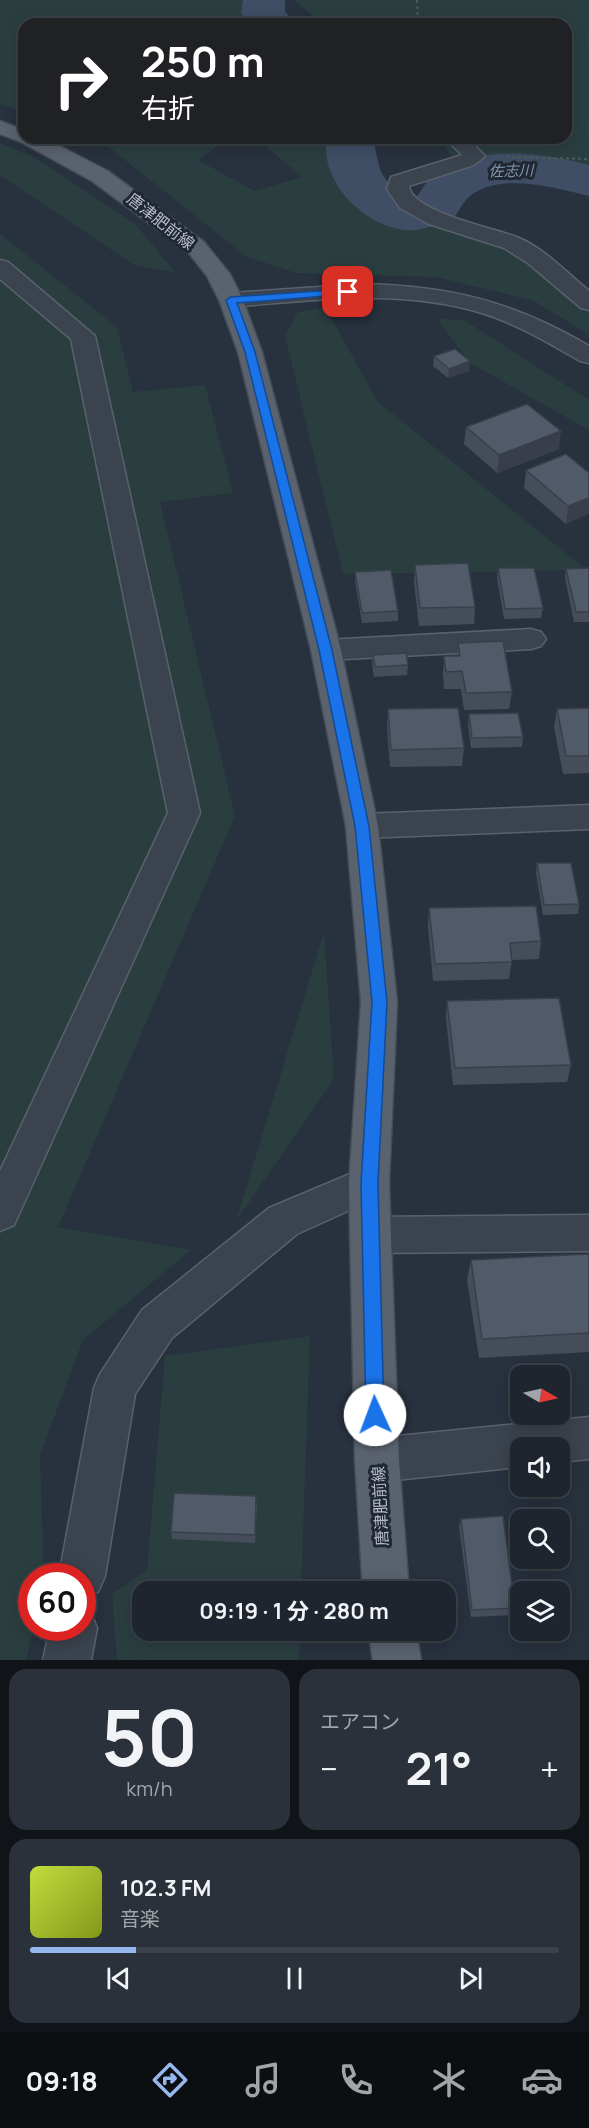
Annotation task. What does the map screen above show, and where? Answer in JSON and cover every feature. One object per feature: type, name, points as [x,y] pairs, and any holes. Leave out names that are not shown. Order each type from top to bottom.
[{"type":"main road","name":"唐津肥前線","points":[[0,127],[18,134]]},
{"type":"main road","name":"唐津肥前線","points":[[39,144],[100,176],[150,211],[196,247],[218,274],[231,300],[250,352],[326,650],[362,826],[379,1002],[369,1183],[377,1460],[385,1581]]},
{"type":"main road","points":[[394,1641],[397,1660]]},
{"type":"street","points":[[462,144],[475,156],[467,161],[399,182],[398,189],[408,204],[437,219],[512,243],[537,259],[589,303]]},
{"type":"street","points":[[0,267],[83,336],[184,813],[0,1213]]},
{"type":"street","points":[[231,300],[327,291],[388,292],[444,297],[488,307],[544,329],[589,356]]},
{"type":"street","points":[[326,650],[531,639]]},
{"type":"street","points":[[362,826],[589,817]]},
{"type":"street","points":[[84,1563],[115,1388],[157,1324],[283,1221],[369,1183]]},
{"type":"street","points":[[370,1235],[589,1233]]},
{"type":"street","points":[[377,1460],[589,1438]]},
{"type":"street","points":[[67,1660],[71,1641]]},
{"type":"path","points":[[417,0],[418,18]]},
{"type":"path","points":[[475,156],[589,159]]},
{"type":"green space","points":[[0,0],[252,0],[265,18],[18,18],[18,111],[0,104]]},
{"type":"green space","points":[[294,0],[589,0],[589,175],[563,166],[490,166],[450,156],[443,144],[572,144],[572,18],[316,18]]},
{"type":"green space","points":[[0,143],[36,158],[135,224],[176,273],[134,265],[0,175]]},
{"type":"green space","points":[[103,144],[220,144],[198,160],[255,191],[302,177],[263,144],[339,144],[348,185],[394,213],[503,247],[589,310],[589,335],[534,301],[436,277],[296,273],[247,257]]},
{"type":"green space","points":[[0,234],[117,327],[133,392],[205,385],[233,493],[160,502],[235,816],[58,1227],[191,1250],[83,1340],[40,1455],[44,1563],[18,1563],[18,1641],[31,1641],[26,1660],[0,1660]]},
{"type":"green space","points":[[325,307],[378,402],[587,570],[343,574],[285,336],[298,312]]},
{"type":"green space","points":[[437,319],[464,320],[589,400],[589,430],[470,363]]},
{"type":"green space","points":[[324,932],[334,1079],[236,1221]]},
{"type":"green space","points":[[310,1336],[301,1581],[132,1581],[132,1641],[300,1641],[299,1660],[117,1660],[112,1594],[147,1570],[165,1356]]},
{"type":"building","points":[[455,349],[470,361],[449,369],[434,356]]},
{"type":"building","points":[[527,404],[561,431],[499,455],[466,427]]},
{"type":"building","points":[[566,454],[589,473],[589,498],[568,506],[526,470]]},
{"type":"building","points":[[468,563],[475,607],[420,608],[415,565]]},
{"type":"building","points":[[498,568],[534,568],[543,608],[505,609]]},
{"type":"building","points":[[589,568],[589,612],[576,612],[566,569]]},
{"type":"building","points":[[391,570],[398,611],[362,613],[355,572]]},
{"type":"building","points":[[503,641],[512,692],[466,693],[462,671],[446,672],[444,656],[460,656],[458,643]]},
{"type":"building","points":[[406,653],[408,665],[375,667],[373,655]]},
{"type":"building","points":[[458,708],[464,748],[391,750],[388,709]]},
{"type":"building","points":[[589,708],[589,756],[566,756],[557,709]]},
{"type":"building","points":[[518,713],[523,737],[472,738],[469,714]]},
{"type":"building","points":[[537,863],[571,863],[579,904],[544,905]]},
{"type":"building","points":[[536,906],[541,941],[510,943],[512,962],[435,964],[429,908]]},
{"type":"building","points":[[559,998],[571,1065],[455,1068],[447,1001]]},
{"type":"building","points":[[589,1254],[589,1333],[482,1339],[471,1260]]},
{"type":"building","points":[[174,1493],[256,1496],[255,1535],[171,1532]]},
{"type":"building","points":[[503,1516],[511,1581],[510,1608],[472,1610],[461,1519]]},
{"type":"waterway","name":"佐志川","points":[[264,0],[263,13],[268,18]]},
{"type":"waterway","name":"佐志川","points":[[350,144],[355,171],[372,197],[401,213],[416,214],[434,209],[449,188],[482,171],[517,168],[556,172],[589,181]]},
{"type":"route","points":[[348,292],[327,291],[231,300],[250,352],[326,650],[362,826],[379,1002],[369,1183],[375,1415]]}]
